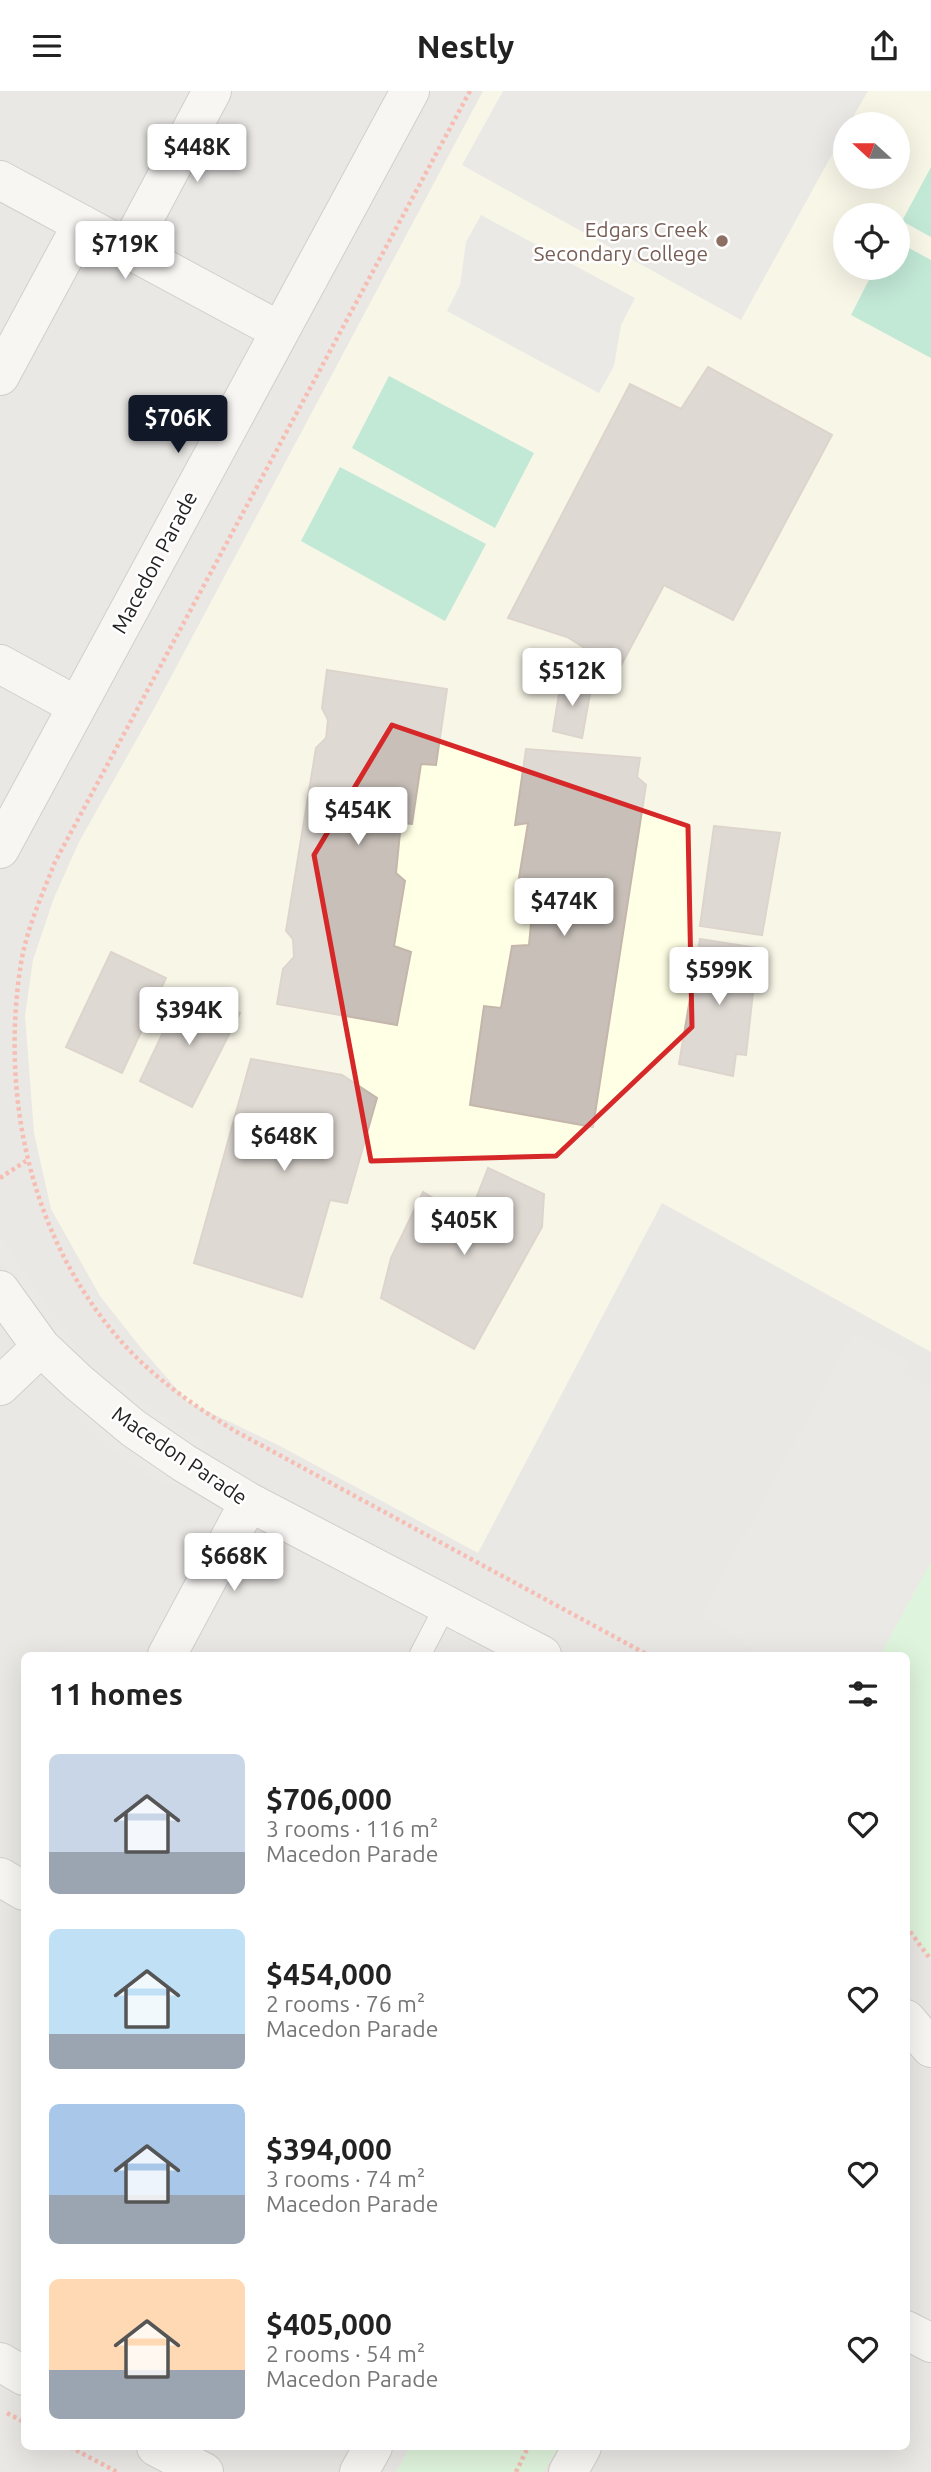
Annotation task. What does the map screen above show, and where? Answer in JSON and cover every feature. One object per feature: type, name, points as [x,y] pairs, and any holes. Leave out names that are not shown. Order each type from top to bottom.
[{"type":"street","points":[[128,249],[212,91]]},
{"type":"street","name":"Macedon Parade","points":[[0,849],[278,330],[410,91]]},
{"type":"street","points":[[0,180],[278,330]]},
{"type":"street","points":[[0,376],[82,224]]},
{"type":"street","points":[[0,664],[77,706]]},
{"type":"street","name":"Macedon Parade","points":[[0,1290],[41,1347],[133,1428],[249,1502],[536,1652]]},
{"type":"street","points":[[0,1386],[41,1347]]},
{"type":"street","points":[[169,1652],[249,1502]]},
{"type":"street","points":[[0,1877],[21,1889]]},
{"type":"street","points":[[910,2024],[931,2048]]},
{"type":"street","points":[[910,2332],[931,2343]]},
{"type":"street","points":[[0,2362],[21,2374]]},
{"type":"street","points":[[359,2472],[371,2450]]},
{"type":"street","points":[[568,2472],[580,2450]]},
{"type":"lane","points":[[422,1652],[446,1605]]},
{"type":"path","points":[[470,91],[55,862],[21,961],[12,1028],[15,1098],[26,1161],[41,1207],[89,1298],[119,1339],[188,1402],[324,1480],[642,1652]]},
{"type":"path","points":[[0,1178],[26,1161]]},
{"type":"path","points":[[910,1931],[931,1960]]},
{"type":"path","points":[[0,2409],[21,2420]]},
{"type":"path","points":[[76,2450],[117,2472]]},
{"type":"path","points":[[516,2472],[527,2450]]},
{"type":"highlighted area","points":[[392,725],[688,826],[692,1027],[556,1156],[371,1161],[314,855]]},
{"type":"shaded area","points":[[0,91],[931,91],[931,2472],[0,2472]]},
{"type":"shaded area","points":[[483,91],[931,91],[931,1352],[662,1203],[478,1553],[280,1446],[188,1402],[100,1296],[51,1209],[34,1133],[25,1016],[33,960],[54,898],[79,842],[156,705]]},
{"type":"shaded area","name":"Edgars Creek Secondary College","points":[[503,91],[868,91],[856,112],[833,112],[833,153],[741,320],[462,165]]},
{"type":"shaded area","points":[[481,215],[635,298],[621,325],[614,366],[599,393],[447,311],[460,285],[466,242]]},
{"type":"shaded area","points":[[0,1234],[75,1342],[77,1360],[46,1326],[0,1259]]},
{"type":"shaded area","points":[[854,1332],[910,1361],[904,1374],[931,1389],[931,1561],[882,1652],[749,1652],[742,1641],[701,1615]]},
{"type":"shaded area","points":[[96,1379],[122,1386],[203,1443],[213,1464]]},
{"type":"shaded area","points":[[75,1402],[183,1484],[160,1484],[101,1442],[78,1420]]},
{"type":"green space","points":[[931,167],[931,237],[910,225],[910,206]]},
{"type":"green space","points":[[910,249],[931,260],[931,358],[851,315],[869,280],[910,280]]},
{"type":"green space","points":[[389,376],[534,453],[495,528],[352,448]]},
{"type":"green space","points":[[340,467],[486,544],[445,621],[301,541]]},
{"type":"green space","points":[[931,1561],[931,1960],[910,1930],[910,1652],[882,1652]]},
{"type":"green space","points":[[408,2450],[556,2450],[544,2472],[396,2472]]},
{"type":"building","points":[[708,367],[832,435],[733,620],[664,585],[619,669],[567,637],[508,618],[630,384],[681,409]]},
{"type":"building","points":[[327,670],[447,689],[436,765],[421,764],[412,824],[401,823],[396,873],[405,881],[394,946],[411,952],[397,1025],[277,1004],[283,969],[294,957],[293,939],[286,931],[316,748],[326,738],[328,720],[322,708]]},
{"type":"building","points":[[561,681],[592,683],[582,738],[553,731]]},
{"type":"building","points":[[526,749],[640,758],[637,777],[646,785],[593,1127],[470,1105],[484,1006],[501,1008],[512,946],[529,945],[534,891],[517,890],[528,823],[515,825]]},
{"type":"building","points":[[714,826],[780,833],[762,935],[700,926]]},
{"type":"building","points":[[700,939],[758,948],[746,1055],[736,1054],[733,1076],[679,1064]]},
{"type":"building","points":[[111,952],[166,978],[122,1073],[66,1047]]},
{"type":"building","points":[[184,988],[240,1013],[192,1107],[140,1081]]},
{"type":"building","points":[[251,1059],[342,1075],[377,1098],[347,1203],[330,1200],[302,1297],[194,1263]]},
{"type":"building","points":[[488,1168],[544,1194],[542,1227],[474,1349],[381,1298],[391,1258],[423,1192],[468,1219]]},
{"type":"place","name":"Edgars Creek Secondary College","points":[[722,241]]}]
